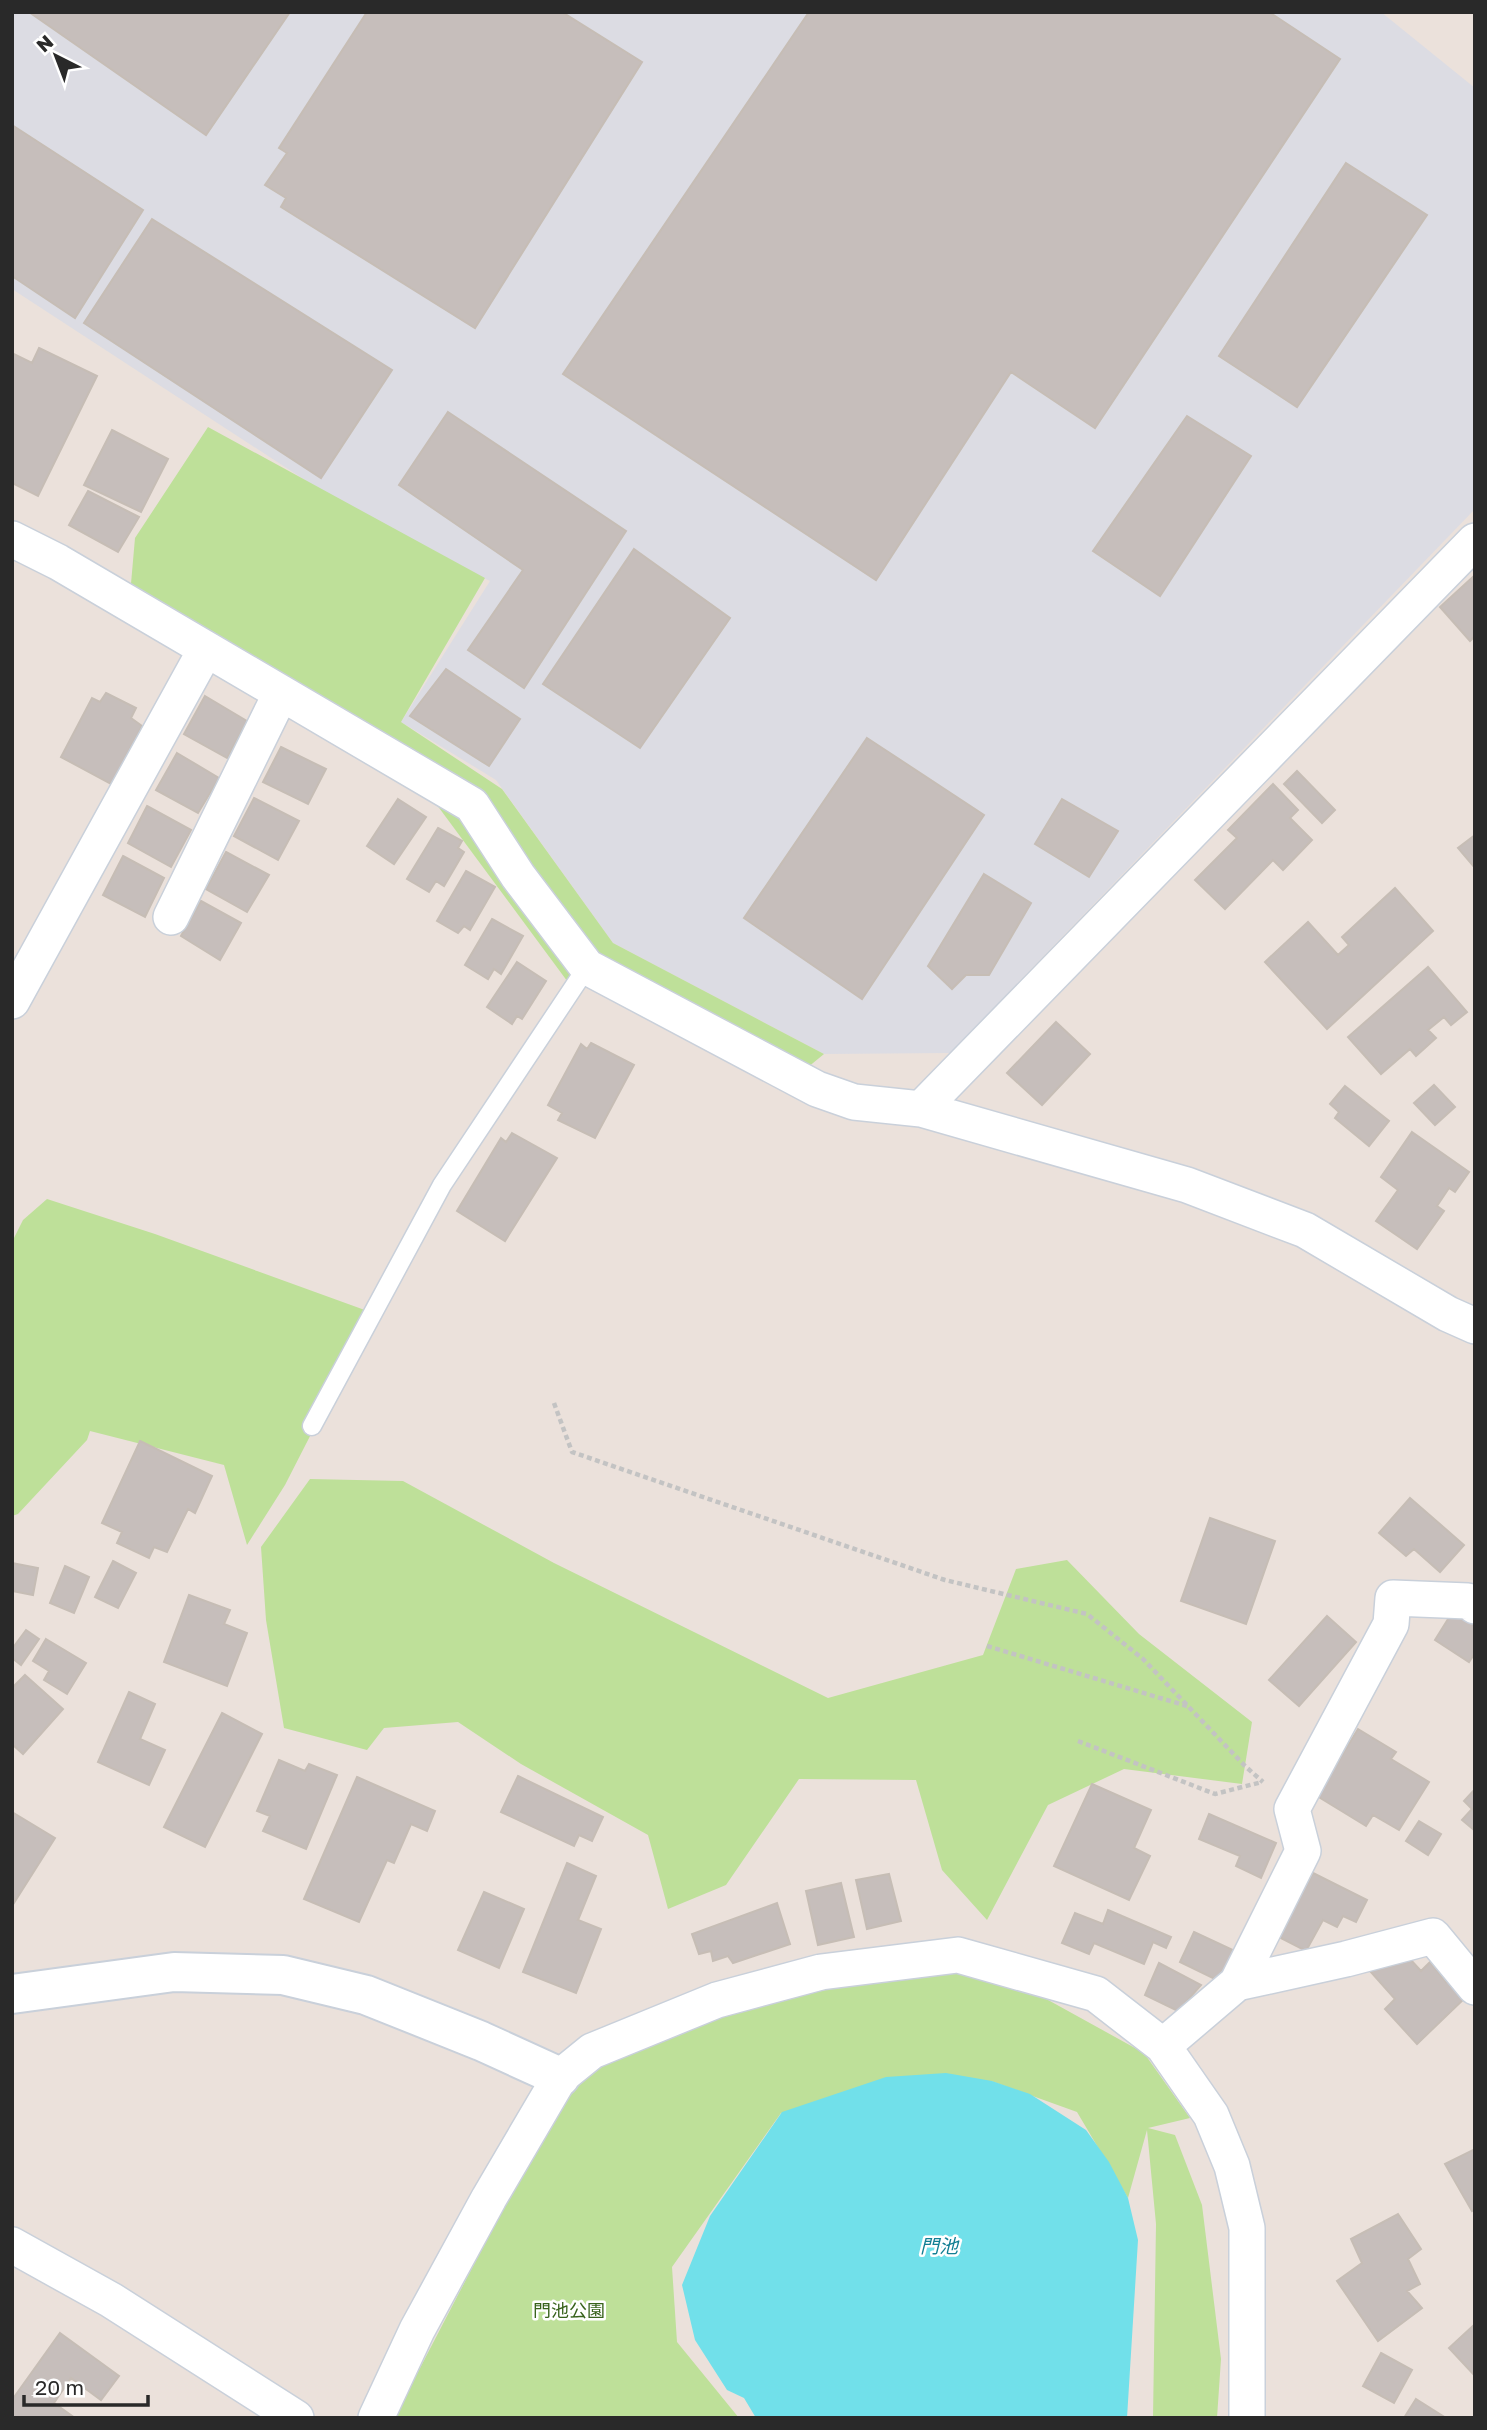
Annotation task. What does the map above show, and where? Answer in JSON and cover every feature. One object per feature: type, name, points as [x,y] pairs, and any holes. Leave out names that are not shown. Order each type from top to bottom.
[{"type":"street","points":[[12,539],[58,562],[472,805],[518,876],[587,967],[817,1089],[854,1102],[921,1109],[1187,1185],[1305,1230],[1448,1314],[1475,1326]]},
{"type":"street","points":[[921,1109],[1475,541]]},
{"type":"street","points":[[12,1001],[206,649]]},
{"type":"street","points":[[171,917],[281,693]]},
{"type":"street","points":[[1163,2046],[1237,1983],[1303,1851],[1292,1809],[1391,1624],[1393,1598],[1468,1601],[1475,1605]]},
{"type":"street","points":[[1237,1983],[1433,1936],[1475,1987]]},
{"type":"street","points":[[376,2418],[416,2330],[560,2077],[592,2051],[717,2000],[821,1972],[958,1955],[1096,1994],[1163,2046],[1211,2115],[1232,2166],[1247,2228],[1247,2418]]},
{"type":"street","points":[[12,1994],[174,1972],[283,1975],[366,1995],[481,2040],[560,2077]]},
{"type":"street","points":[[12,2245],[111,2300],[296,2418]]},
{"type":"lane","points":[[313,1426],[442,1185],[587,967]]},
{"type":"path","points":[[554,1403],[572,1452],[945,1580],[1087,1615],[1143,1659],[1245,1766],[1292,1809]]},
{"type":"path","points":[[987,1646],[1189,1706]]},
{"type":"path","points":[[1078,1741],[1215,1794],[1263,1782]]},
{"type":"shaded area","points":[[12,12],[1381,12],[1475,88],[1475,509],[950,1053],[824,1054],[613,943],[496,780],[401,722],[490,581],[383,531],[12,289]]},
{"type":"green space","points":[[208,427],[485,578],[401,722],[502,789],[613,943],[824,1054],[796,1077],[587,967],[573,989],[434,801],[130,595],[135,538]]},
{"type":"green space","points":[[47,1199],[155,1234],[373,1313],[285,1485],[247,1545],[224,1465],[90,1431],[87,1440],[18,1514],[12,1516],[12,1242],[23,1220]]},
{"type":"green space","points":[[310,1479],[403,1481],[554,1563],[828,1698],[983,1655],[1016,1569],[1067,1560],[1139,1634],[1252,1722],[1242,1784],[1124,1769],[1048,1805],[987,1920],[942,1870],[916,1780],[799,1779],[726,1885],[668,1909],[648,1835],[521,1764],[458,1722],[384,1728],[367,1750],[284,1728],[266,1620],[261,1547]]},
{"type":"green space","name":"門池公園","points":[[976,1960],[1144,2053],[1190,2118],[1148,2128],[1175,2135],[1202,2205],[1221,2359],[1217,2418],[1153,2418],[1156,2224],[1147,2130],[1128,2198],[1077,2112],[991,2081],[781,2113],[672,2267],[677,2342],[739,2418],[394,2418],[563,2093],[656,2024]]},
{"type":"water","name":"門池","points":[[946,2073],[992,2081],[1030,2094],[1086,2130],[1109,2162],[1128,2198],[1138,2240],[1127,2418],[756,2418],[744,2398],[727,2390],[695,2340],[682,2285],[710,2216],[782,2112],[886,2077]]},
{"type":"building","points":[[29,12],[290,12],[206,135]]},
{"type":"building","points":[[367,12],[562,12],[642,62],[475,328],[281,207],[286,198],[265,185],[287,153],[279,148]]},
{"type":"building","points":[[809,12],[1269,12],[1340,59],[1095,428],[1011,372],[876,580],[563,374]]},
{"type":"building","points":[[12,125],[143,210],[75,318],[12,276]]},
{"type":"building","points":[[1346,163],[1427,215],[1297,407],[1219,356]]},
{"type":"building","points":[[152,219],[392,370],[321,478],[84,323]]},
{"type":"building","points":[[39,348],[97,376],[38,496],[12,483],[12,353],[32,363]]},
{"type":"building","points":[[448,412],[626,531],[524,688],[468,650],[523,570],[399,485]]},
{"type":"building","points":[[1187,416],[1251,456],[1160,596],[1093,551]]},
{"type":"building","points":[[112,430],[168,459],[141,512],[84,485]]},
{"type":"building","points":[[88,491],[139,517],[118,552],[69,525]]},
{"type":"building","points":[[634,549],[730,618],[640,748],[543,684]]},
{"type":"building","points":[[1475,575],[1475,636],[1470,641],[1440,607]]},
{"type":"building","points":[[446,669],[520,719],[489,766],[410,716]]},
{"type":"building","points":[[106,693],[136,708],[131,718],[142,726],[111,784],[61,757],[92,698],[100,702]]},
{"type":"building","points":[[205,696],[247,721],[227,758],[184,734]]},
{"type":"building","points":[[867,738],[984,815],[862,999],[744,918]]},
{"type":"building","points":[[281,747],[326,769],[308,804],[263,782]]},
{"type":"building","points":[[177,753],[219,778],[198,813],[156,790]]},
{"type":"building","points":[[1297,771],[1335,810],[1322,823],[1284,784]]},
{"type":"building","points":[[1273,784],[1298,810],[1290,818],[1312,840],[1283,870],[1273,860],[1225,909],[1195,880],[1237,838],[1228,830]]},
{"type":"building","points":[[254,798],[299,821],[278,860],[234,836]]},
{"type":"building","points":[[398,799],[426,817],[394,864],[367,846]]},
{"type":"building","points":[[1062,799],[1118,831],[1089,877],[1035,844]]},
{"type":"building","points":[[147,806],[191,830],[171,867],[128,843]]},
{"type":"building","points":[[438,828],[462,841],[458,848],[464,852],[444,886],[436,881],[429,892],[407,879]]},
{"type":"building","points":[[1475,835],[1475,868],[1458,848]]},
{"type":"building","points":[[226,852],[269,875],[247,912],[206,889]]},
{"type":"building","points":[[123,856],[164,878],[145,917],[103,895]]},
{"type":"building","points":[[466,871],[495,887],[470,930],[464,926],[458,933],[437,921]]},
{"type":"building","points":[[984,874],[1031,903],[989,975],[966,975],[952,989],[928,966]]},
{"type":"building","points":[[1395,888],[1433,931],[1327,1029],[1265,962],[1308,922],[1338,955],[1349,945],[1342,937]]},
{"type":"building","points":[[201,901],[241,923],[220,960],[181,936]]},
{"type":"building","points":[[492,919],[523,936],[501,974],[494,969],[488,979],[465,965]]},
{"type":"building","points":[[517,962],[546,981],[522,1019],[517,1016],[512,1024],[487,1007]]},
{"type":"building","points":[[1428,967],[1467,1012],[1451,1025],[1444,1017],[1428,1030],[1436,1038],[1416,1056],[1410,1049],[1381,1074],[1348,1037]]},
{"type":"building","points":[[1056,1022],[1090,1054],[1042,1105],[1007,1073]]},
{"type":"building","points":[[591,1043],[634,1065],[595,1138],[558,1120],[562,1113],[548,1105],[581,1044],[587,1049]]},
{"type":"building","points":[[1434,1085],[1455,1107],[1435,1125],[1414,1103]]},
{"type":"building","points":[[1345,1086],[1389,1121],[1369,1146],[1335,1118],[1339,1112],[1330,1104]]},
{"type":"building","points":[[1412,1132],[1469,1172],[1455,1192],[1449,1188],[1437,1206],[1444,1211],[1417,1249],[1376,1221],[1398,1190],[1381,1177]]},
{"type":"building","points":[[512,1133],[557,1158],[505,1241],[457,1211],[501,1138],[506,1142]]},
{"type":"building","points":[[140,1441],[212,1476],[195,1513],[188,1509],[167,1552],[154,1547],[149,1558],[117,1543],[122,1532],[102,1523]]},
{"type":"building","points":[[1410,1498],[1464,1545],[1440,1572],[1414,1549],[1406,1556],[1379,1533]]},
{"type":"building","points":[[1210,1518],[1275,1541],[1246,1624],[1181,1601]]},
{"type":"building","points":[[113,1561],[136,1573],[118,1608],[95,1597]]},
{"type":"building","points":[[12,1563],[38,1568],[33,1595],[12,1591]]},
{"type":"building","points":[[65,1566],[89,1577],[74,1613],[50,1603]]},
{"type":"building","points":[[189,1595],[230,1610],[224,1624],[247,1633],[227,1686],[164,1662]]},
{"type":"building","points":[[1453,1611],[1475,1624],[1475,1653],[1469,1662],[1435,1640]]},
{"type":"building","points":[[1327,1616],[1356,1642],[1299,1706],[1269,1680]]},
{"type":"building","points":[[26,1630],[39,1639],[21,1665],[12,1658],[12,1649]]},
{"type":"building","points":[[46,1639],[86,1663],[67,1694],[44,1680],[49,1671],[33,1661]]},
{"type":"building","points":[[25,1675],[63,1709],[23,1754],[12,1744],[12,1688]]},
{"type":"building","points":[[129,1692],[155,1704],[140,1739],[165,1750],[149,1785],[98,1762]]},
{"type":"building","points":[[222,1713],[262,1734],[205,1847],[164,1827]]},
{"type":"building","points":[[1358,1729],[1396,1752],[1391,1759],[1429,1782],[1399,1830],[1373,1815],[1366,1826],[1317,1796]]},
{"type":"building","points":[[279,1760],[305,1771],[309,1764],[337,1775],[306,1849],[263,1831],[270,1816],[257,1811]]},
{"type":"building","points":[[518,1776],[603,1817],[592,1841],[579,1835],[574,1846],[501,1812]]},
{"type":"building","points":[[357,1777],[435,1811],[427,1831],[411,1824],[394,1863],[387,1860],[359,1922],[304,1899]]},
{"type":"building","points":[[1092,1784],[1151,1810],[1134,1848],[1150,1856],[1129,1900],[1054,1866]]},
{"type":"building","points":[[1475,1789],[1474,1830],[1462,1820],[1472,1809],[1464,1801]]},
{"type":"building","points":[[12,1812],[55,1838],[12,1906]]},
{"type":"building","points":[[1209,1814],[1276,1843],[1261,1878],[1236,1866],[1240,1856],[1199,1839]]},
{"type":"building","points":[[1419,1821],[1441,1834],[1428,1855],[1406,1841]]},
{"type":"building","points":[[567,1863],[596,1876],[578,1920],[601,1929],[576,1993],[523,1972]]},
{"type":"building","points":[[1313,1873],[1367,1900],[1356,1922],[1343,1916],[1337,1927],[1323,1920],[1306,1951],[1279,1937]]},
{"type":"building","points":[[889,1874],[901,1921],[867,1929],[856,1880]]},
{"type":"building","points":[[841,1883],[854,1937],[818,1945],[806,1891]]},
{"type":"building","points":[[484,1892],[524,1909],[499,1968],[458,1950]]},
{"type":"building","points":[[777,1903],[790,1944],[733,1963],[728,1956],[713,1961],[711,1951],[699,1954],[692,1934]]},
{"type":"building","points":[[1108,1910],[1171,1937],[1166,1948],[1153,1942],[1144,1964],[1094,1943],[1089,1954],[1062,1943],[1075,1913],[1103,1924]]},
{"type":"building","points":[[1194,1932],[1237,1952],[1223,1983],[1180,1962]]},
{"type":"building","points":[[1409,1958],[1421,1971],[1430,1962],[1446,1982],[1451,1978],[1468,1995],[1417,2044],[1385,2009],[1395,1999],[1370,1971]]},
{"type":"building","points":[[1159,1963],[1201,1985],[1178,2011],[1145,1995]]},
{"type":"building","points":[[1475,2149],[1475,2209],[1472,2211],[1445,2164]]},
{"type":"building","points":[[1398,2214],[1421,2249],[1408,2259],[1420,2284],[1407,2291],[1422,2308],[1378,2341],[1337,2281],[1362,2263],[1351,2239]]},
{"type":"building","points":[[1475,2324],[1475,2376],[1449,2348]]},
{"type":"building","points":[[60,2333],[119,2376],[101,2400],[71,2378],[54,2403],[75,2418],[12,2418],[12,2400]]},
{"type":"building","points":[[1381,2353],[1412,2370],[1394,2403],[1363,2386]]},
{"type":"building","points":[[1416,2399],[1446,2418],[1404,2418]]}]
